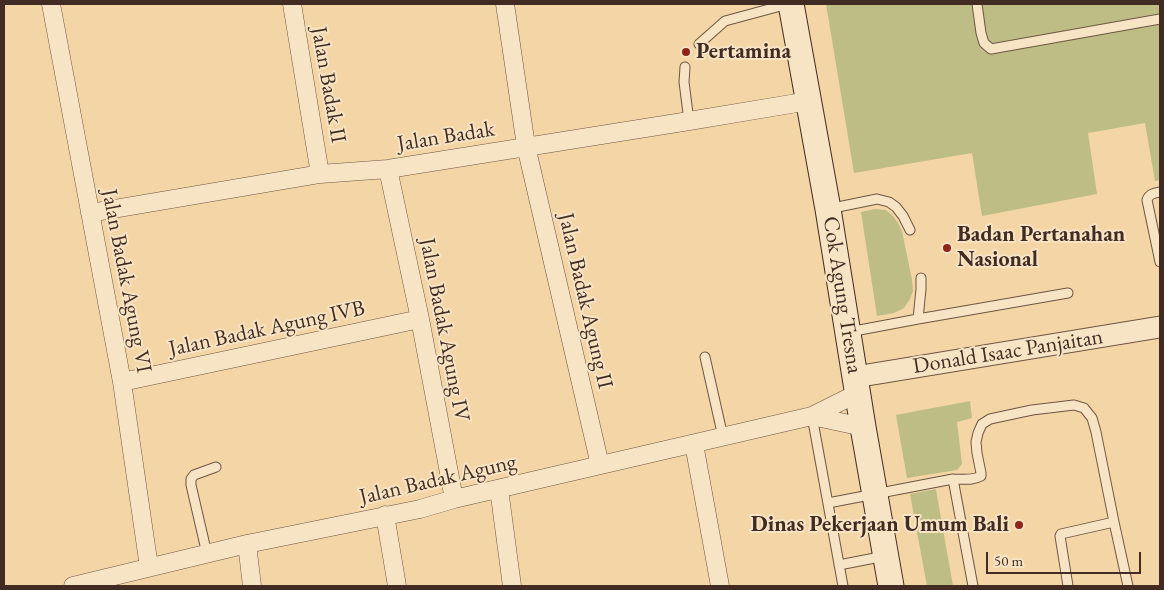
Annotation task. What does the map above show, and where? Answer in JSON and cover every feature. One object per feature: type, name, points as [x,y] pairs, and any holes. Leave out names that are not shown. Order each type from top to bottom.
[{"type":"main road","name":"Cok Agung Tresna","points":[[789,4],[809,101],[828,209],[874,494],[891,586]]},
{"type":"street","name":"Jalan Badak Agung VI","points":[[51,4],[122,382],[149,567]]},
{"type":"street","name":"Jalan Badak II","points":[[292,4],[320,174]]},
{"type":"street","name":"Jalan Badak Agung II","points":[[506,4],[526,146],[600,465]]},
{"type":"street","name":"Jalan Badak","points":[[90,213],[320,174],[388,169],[809,101]]},
{"type":"street","name":"Jalan Badak Agung IV","points":[[388,169],[420,319],[454,499]]},
{"type":"street","name":"Jalan Badak Agung IVB","points":[[122,382],[420,319]]},
{"type":"street","name":"Donald Isaac Panjaitan","points":[[856,385],[1160,327]]},
{"type":"street","name":"Jalan Badak Agung","points":[[73,586],[247,544],[420,509],[454,499],[812,416],[856,385]]},
{"type":"street","name":"Jalan Badak Agung","points":[[812,416],[863,427]]},
{"type":"street","points":[[694,444],[720,586]]},
{"type":"street","points":[[499,490],[512,586]]},
{"type":"street","points":[[385,515],[397,586]]},
{"type":"street","points":[[247,544],[252,586]]},
{"type":"lane","points":[[699,44],[725,22],[789,4]]},
{"type":"lane","points":[[977,4],[984,43],[990,49],[1160,19]]},
{"type":"lane","points":[[685,67],[684,82],[690,121]]},
{"type":"lane","points":[[1160,192],[1148,196],[1146,200],[1160,262]]},
{"type":"lane","points":[[828,209],[877,199],[889,202],[903,216],[910,230]]},
{"type":"lane","points":[[918,319],[921,278]]},
{"type":"lane","points":[[848,332],[1068,293]]},
{"type":"lane","points":[[705,358],[723,437]]},
{"type":"lane","points":[[828,503],[953,479],[970,480],[981,476],[976,453],[976,442],[982,424],[990,419],[1032,410],[1074,405],[1084,408],[1092,418],[1128,586]]},
{"type":"lane","points":[[812,416],[843,586]]},
{"type":"lane","points":[[207,554],[191,480],[194,476],[216,467]]},
{"type":"lane","points":[[953,479],[974,586]]},
{"type":"lane","points":[[1068,586],[1061,534],[1114,522]]},
{"type":"lane","points":[[838,565],[885,556]]},
{"type":"green space","points":[[826,4],[1160,4],[1160,180],[1155,181],[1145,123],[1088,133],[1097,194],[982,216],[972,153],[854,173]]},
{"type":"green space","points":[[875,209],[886,210],[893,216],[902,231],[913,291],[904,308],[894,313],[877,316],[861,212]]},
{"type":"green space","points":[[970,401],[972,418],[957,422],[962,464],[957,470],[907,478],[896,415]]},
{"type":"green space","points":[[936,489],[953,586],[927,586],[910,494]]},
{"type":"place","name":"Pertamina","points":[[686,52]]},
{"type":"place","name":"Badan Pertanahan Nasional","points":[[947,248]]},
{"type":"place","name":"Dinas Pekerjaan Umum Bali","points":[[1019,525]]}]
